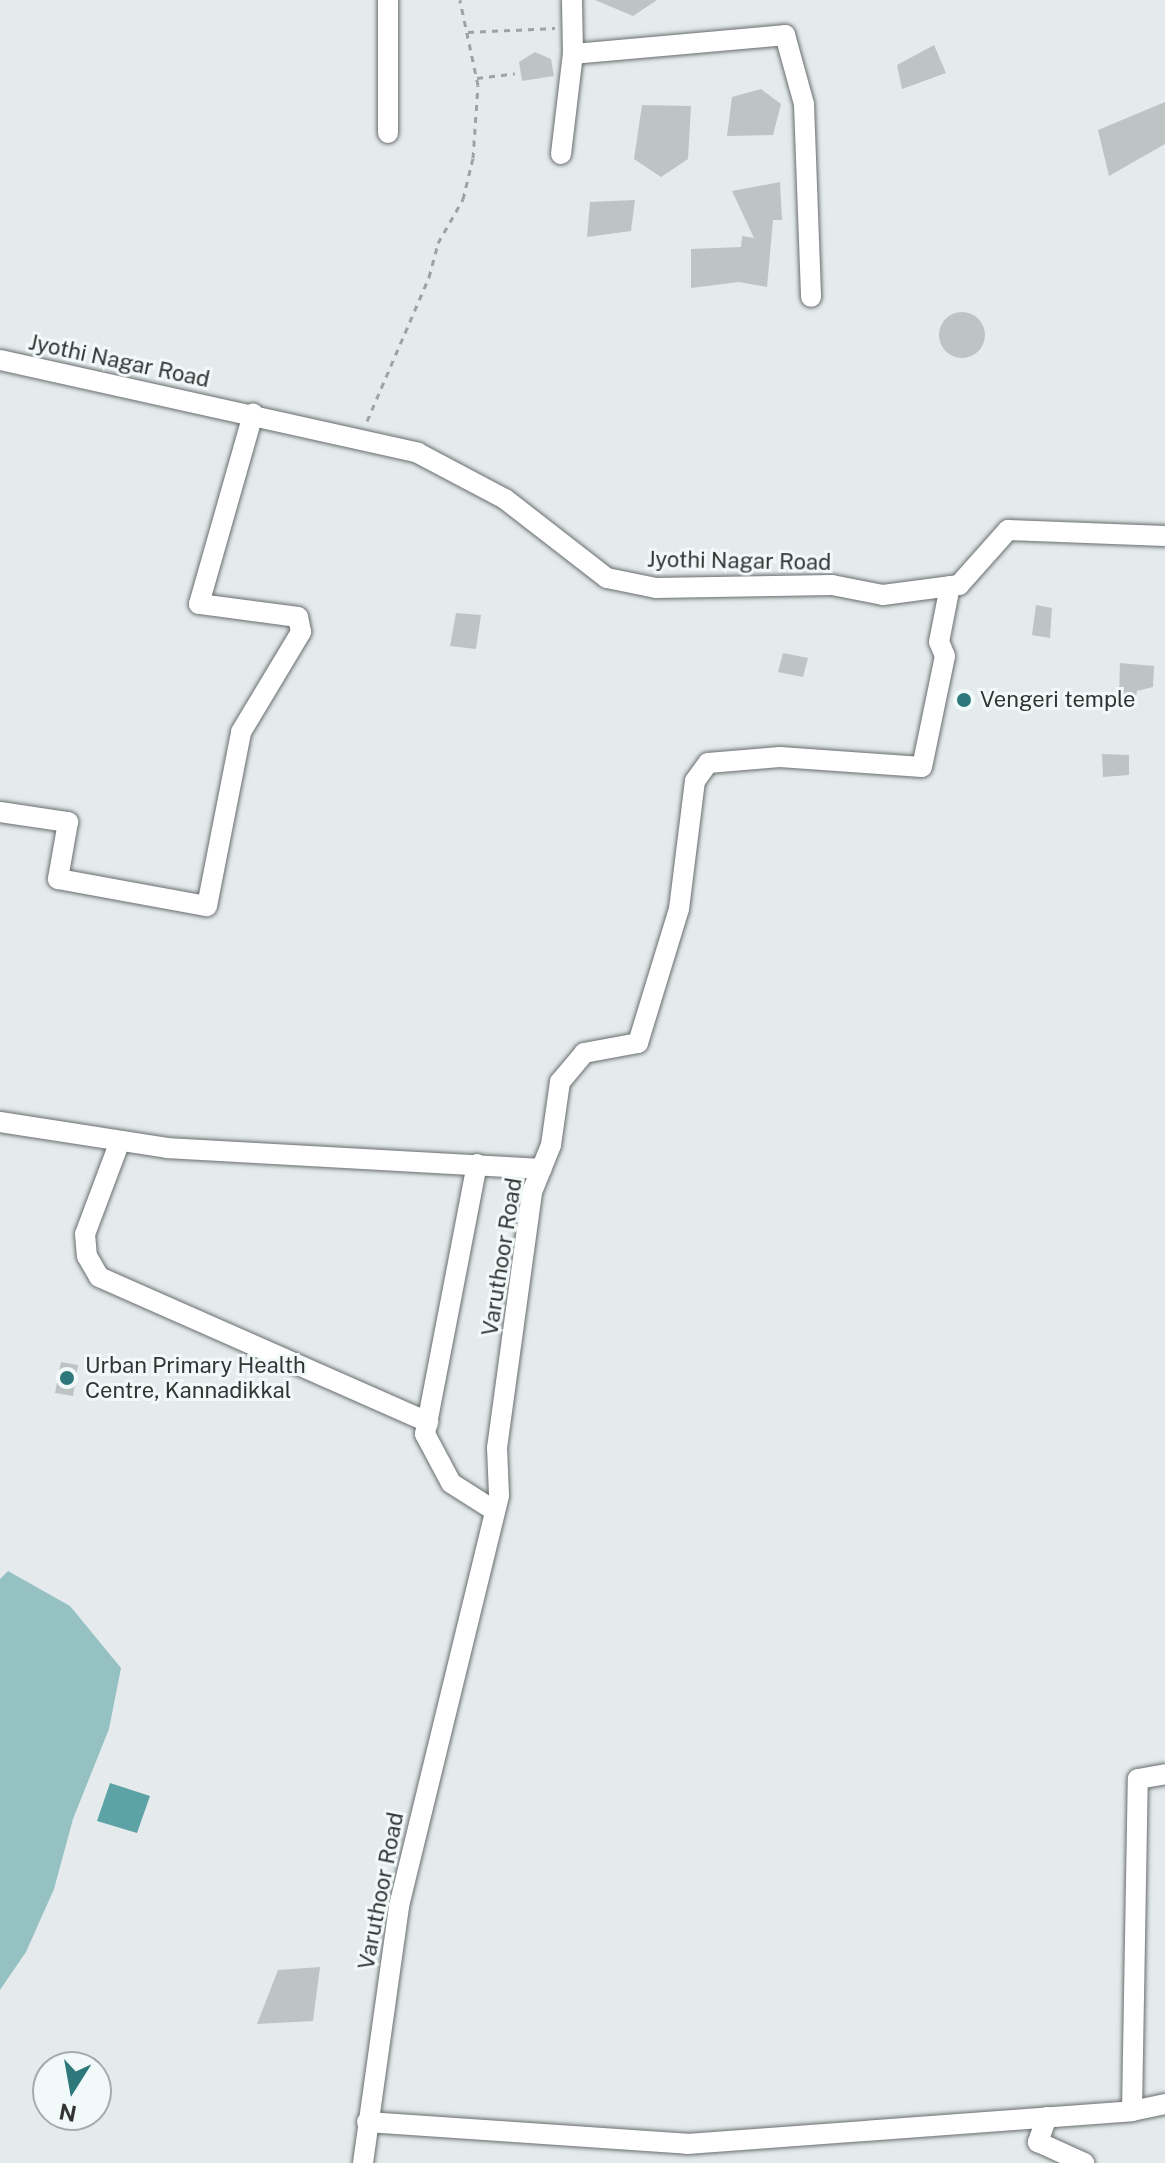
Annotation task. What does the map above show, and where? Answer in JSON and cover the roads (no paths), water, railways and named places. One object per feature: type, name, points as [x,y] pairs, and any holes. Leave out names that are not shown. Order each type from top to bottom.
[{"type":"street","points":[[388,0],[388,133]]},
{"type":"street","points":[[561,154],[573,54],[572,0]]},
{"type":"street","points":[[573,54],[785,35],[804,104],[811,297]]},
{"type":"street","name":"Jyothi Nagar Road","points":[[0,360],[418,453],[505,499],[607,578],[656,588],[832,585],[883,595],[950,586]]},
{"type":"street","points":[[0,812],[68,822],[58,879],[207,906],[241,732],[301,632],[298,617],[199,604],[253,414]]},
{"type":"street","points":[[950,586],[959,585],[1008,530],[1165,536]]},
{"type":"street","name":"Varuthoor Road","points":[[363,2163],[399,1906],[495,1511],[532,1192],[541,1169],[560,1082],[584,1053],[638,1043],[679,909],[695,781],[708,763],[731,757],[922,767],[945,656],[939,642],[950,586]]},
{"type":"street","points":[[0,1122],[120,1141],[541,1169]]},
{"type":"street","points":[[120,1141],[85,1234],[87,1256],[99,1277],[428,1422]]},
{"type":"street","points":[[477,1164],[425,1434],[451,1483],[495,1511]]},
{"type":"street","points":[[1132,2111],[1138,1779],[1165,1774]]},
{"type":"street","points":[[367,2122],[687,2144],[1132,2111],[1165,2104]]},
{"type":"street","points":[[1047,2117],[1038,2142],[1084,2163]]},
{"type":"place","name":"Vengeri temple","points":[[964,700]]},
{"type":"place","name":"Urban Primary Health Centre, Kannadikkal","points":[[67,1378]]}]
